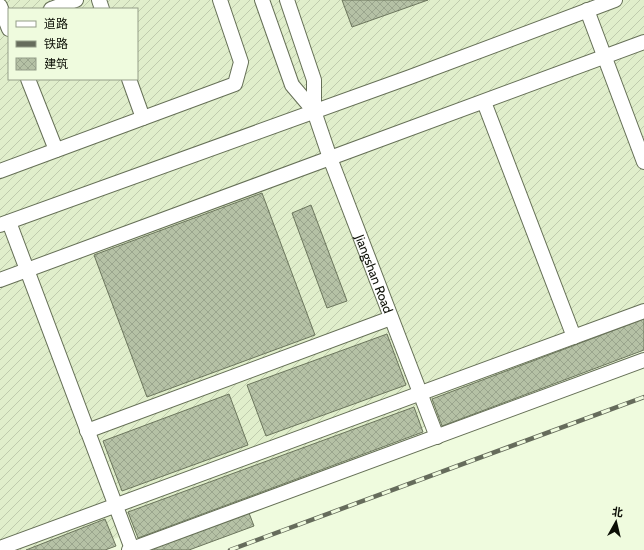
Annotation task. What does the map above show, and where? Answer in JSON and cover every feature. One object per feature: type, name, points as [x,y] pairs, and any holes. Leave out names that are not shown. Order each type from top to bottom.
[{"type":"street","points":[[54,8],[76,0]]},
{"type":"street","points":[[0,171],[235,84],[241,62],[220,0]]},
{"type":"street","name":"Jiangshan Road","points":[[262,0],[292,85],[314,111]]},
{"type":"street","name":"Jiangshan Road","points":[[287,0],[314,80],[314,111],[330,158],[437,436]]},
{"type":"street","points":[[615,0],[417,74],[5,223],[28,270],[116,506],[130,549],[644,360]]},
{"type":"street","points":[[0,6],[6,26]]},
{"type":"street","points":[[587,10],[644,162]]},
{"type":"street","points":[[0,280],[644,42]]},
{"type":"street","points":[[28,80],[56,150]]},
{"type":"street","points":[[129,80],[143,118]]},
{"type":"street","points":[[484,102],[574,337]]},
{"type":"street","points":[[0,548],[644,311]]},
{"type":"street","points":[[88,431],[391,318]]},
{"type":"shaded area","points":[[0,0],[644,0],[644,348],[83,550],[0,550]]},
{"type":"building","points":[[342,0],[428,0],[352,27]]},
{"type":"building","points":[[262,193],[315,335],[147,397],[94,255]]},
{"type":"building","points":[[311,205],[347,301],[327,308],[292,213]]},
{"type":"building","points":[[644,319],[644,350],[442,426],[432,399]]},
{"type":"building","points":[[387,334],[406,385],[266,436],[247,385]]},
{"type":"building","points":[[229,394],[248,445],[122,491],[103,441]]},
{"type":"building","points":[[414,407],[423,432],[138,538],[128,512]]},
{"type":"building","points":[[249,513],[254,526],[189,550],[149,550]]},
{"type":"building","points":[[105,519],[116,546],[105,550],[26,550]]},
{"type":"railway","points":[[230,550],[644,397]]}]
